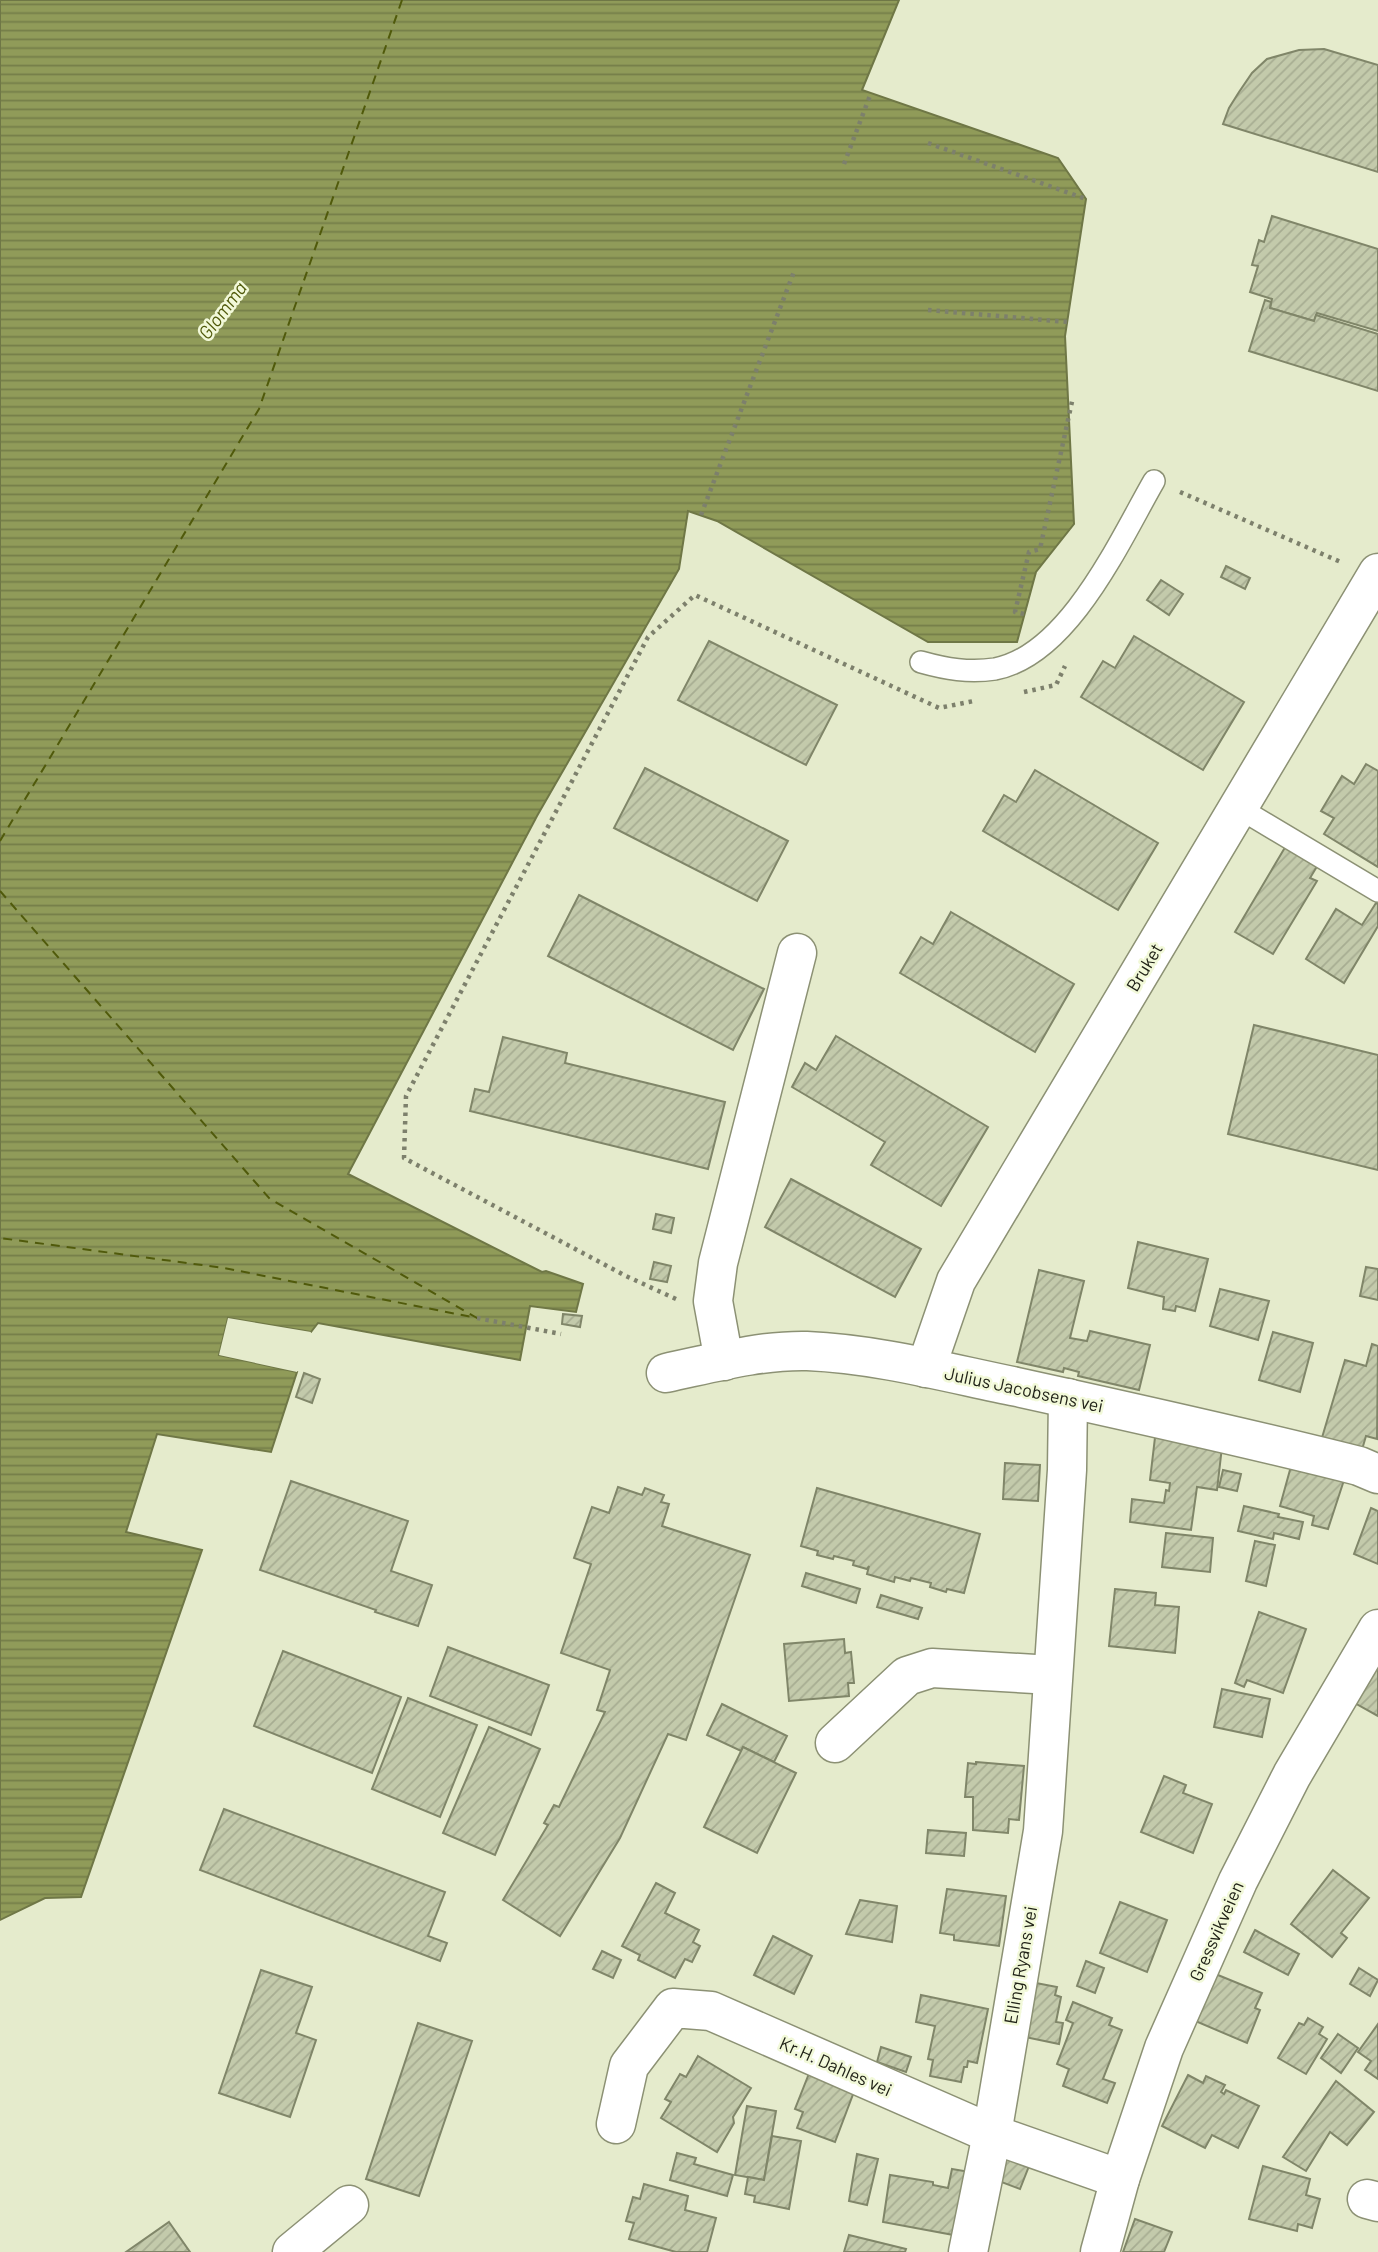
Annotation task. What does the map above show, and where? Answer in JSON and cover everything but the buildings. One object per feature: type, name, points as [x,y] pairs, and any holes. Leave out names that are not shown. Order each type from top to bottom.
[{"type":"street","name":"Bruket","points":[[926,1368],[956,1281],[1377,575]]},
{"type":"street","points":[[724,1361],[713,1301],[718,1263],[797,953]]},
{"type":"street","name":"Julius Jacobsens vei","points":[[666,1373],[758,1353],[807,1351],[857,1356],[926,1368],[1220,1431],[1359,1466],[1378,1474]]},
{"type":"street","name":"Elling Ryans vei","points":[[968,2252],[992,2134],[1043,1831],[1067,1470],[1068,1398]]},
{"type":"street","name":"Gressvikveien","points":[[1100,2252],[1120,2179],[1164,2048],[1238,1881],[1292,1775],[1378,1629]]},
{"type":"street","points":[[835,1743],[907,1676],[932,1668],[1052,1675]]},
{"type":"street","name":"Kr.H. Dahles vei","points":[[616,2124],[629,2066],[673,2008],[711,2011],[992,2134],[1120,2179]]},
{"type":"street","points":[[292,2252],[349,2205]]},
{"type":"lane","points":[[921,662],[947,669],[971,671],[997,668],[1022,660],[1043,646],[1097,583],[1154,481]]},
{"type":"lane","points":[[1239,808],[1378,891]]},
{"type":"path","points":[[844,164],[871,93]]},
{"type":"path","points":[[928,143],[1086,199]]},
{"type":"path","points":[[701,515],[795,269]]},
{"type":"path","points":[[928,310],[1068,322]]},
{"type":"path","points":[[1024,614],[1015,612],[1029,552],[1040,549],[1073,397]]},
{"type":"path","points":[[1154,481],[1377,575]]},
{"type":"path","points":[[715,1317],[626,1276],[404,1158],[406,1096],[648,637],[695,595],[939,708],[978,701]]},
{"type":"path","points":[[1017,693],[1056,685],[1067,662]]},
{"type":"path","points":[[477,1318],[561,1334]]},
{"type":"water","name":"Glomma","points":[[0,0],[899,0],[862,90],[1058,158],[1086,199],[1065,336],[1074,524],[1036,572],[1017,642],[928,642],[717,521],[688,511],[679,569],[537,816],[348,1174],[542,1272],[583,1284],[576,1312],[530,1306],[520,1360],[318,1323],[311,1332],[228,1318],[219,1355],[297,1372],[271,1452],[157,1434],[126,1532],[202,1550],[81,1897],[45,1898],[0,1920]]},
{"type":"pier","points":[[228,1318],[311,1332],[310,1335],[231,1322],[223,1353],[298,1369],[297,1372],[219,1355]]},
{"type":"ferry route","points":[[0,841],[259,409],[402,0]]},
{"type":"ferry route","points":[[0,891],[270,1199],[477,1318],[224,1268],[0,1238]]}]
